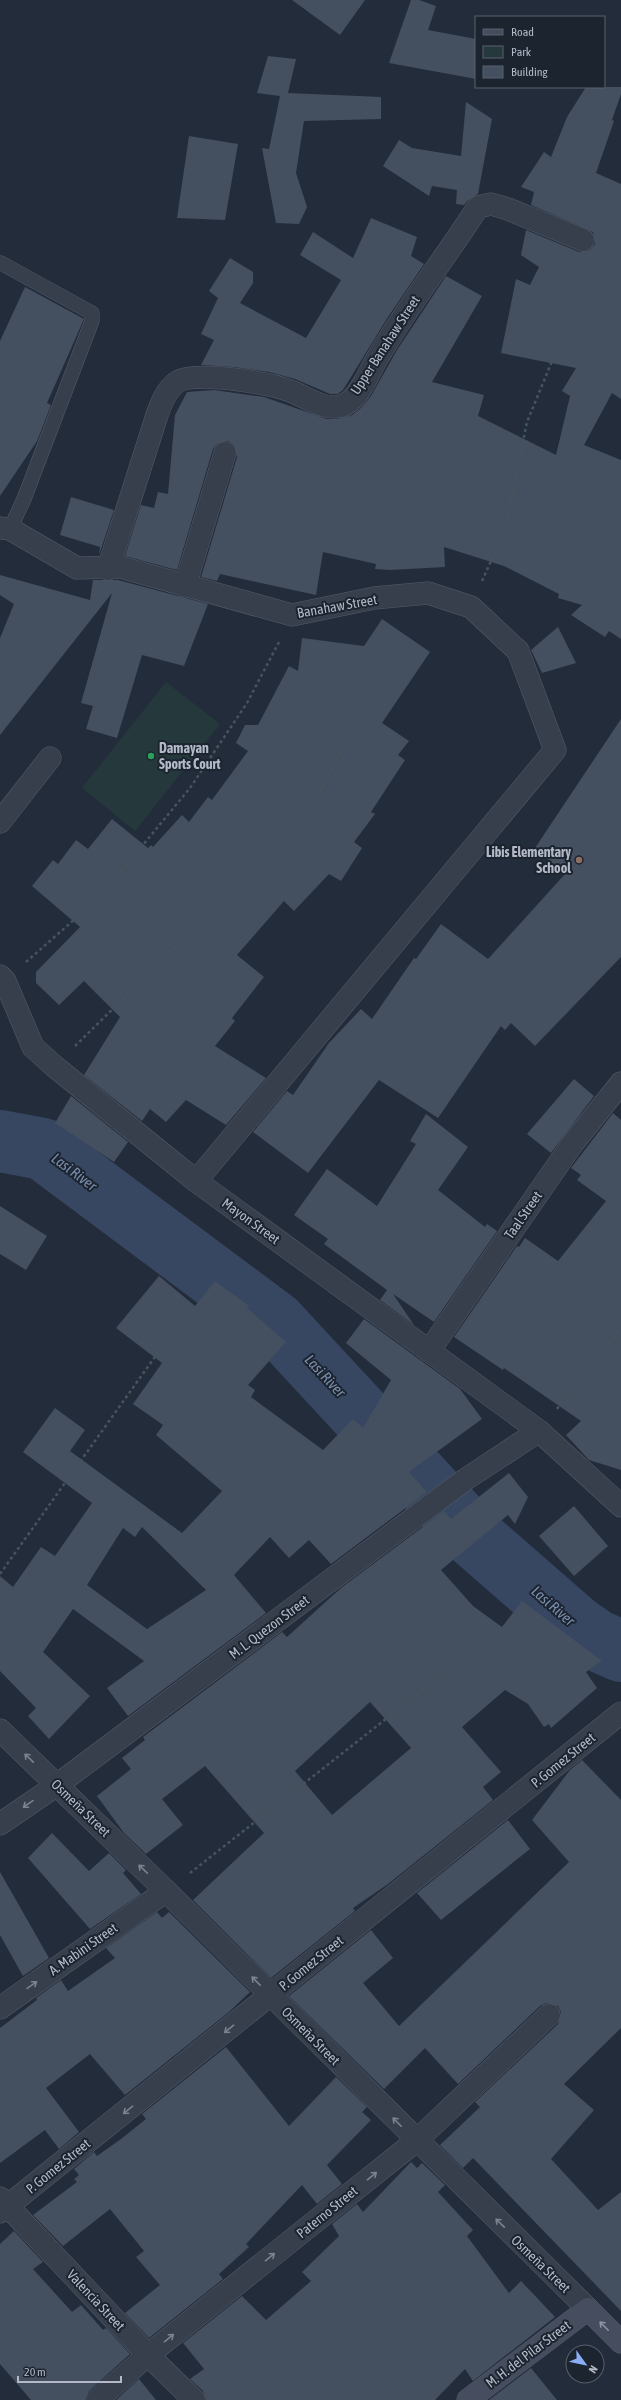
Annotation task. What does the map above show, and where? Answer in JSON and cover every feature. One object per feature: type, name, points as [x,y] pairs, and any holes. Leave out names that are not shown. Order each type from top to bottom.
[{"type":"main road","name":"Osmeña Street","points":[[588,2309],[621,2342]]},
{"type":"main road","name":"M. H. del Pilar Street","points":[[468,2400],[588,2309]]},
{"type":"street","name":"Upper Banahaw Street","points":[[108,569],[156,415],[165,395],[177,382],[193,377],[225,378],[288,390],[330,407],[342,406],[357,393],[387,340],[478,207],[491,204],[508,209],[583,240]]},
{"type":"street","points":[[185,586],[226,453]]},
{"type":"street","name":"Banahaw Street","points":[[5,529],[77,568],[108,569],[120,567],[292,615],[374,598],[428,593],[471,608],[518,651],[555,750],[196,1181]]},
{"type":"street","points":[[0,822],[50,758]]},
{"type":"street","name":"Mayon Street","points":[[2,979],[33,1047],[54,1066],[196,1181],[540,1431],[621,1506]]},
{"type":"street","name":"Taal Street","points":[[428,1351],[573,1143],[621,1083]]},
{"type":"street","name":"M. L. Quezon Street","points":[[0,1824],[57,1785],[466,1478],[540,1431]]},
{"type":"street","name":"P. Gomez Street","points":[[2,2206],[271,1996],[621,1713]]},
{"type":"street","name":"Osmeña Street","points":[[0,1730],[166,1891],[416,2141],[588,2309]]},
{"type":"street","name":"A. Mabini Street","points":[[0,2008],[166,1891]]},
{"type":"street","name":"Paterno Street","points":[[97,2400],[148,2356],[416,2141],[549,2015]]},
{"type":"street","name":"Valencia Street","points":[[2,2206],[148,2356],[194,2400]]},
{"type":"lane","points":[[1,263],[92,313],[89,328],[24,499],[5,529]]},
{"type":"path","points":[[471,608],[505,530],[527,422],[562,337]]},
{"type":"path","points":[[2,979],[100,897],[190,788],[247,703],[292,615]]},
{"type":"path","points":[[54,1066],[198,928],[275,850],[310,810],[348,740]]},
{"type":"path","points":[[540,1431],[621,1328]]},
{"type":"path","points":[[0,1574],[162,1347]]},
{"type":"path","points":[[166,1891],[452,1667]]},
{"type":"green space","name":"Damayan Sports Court","points":[[166,682],[220,724],[135,831],[82,788]]},
{"type":"building","points":[[292,0],[365,0],[340,35]]},
{"type":"building","points":[[411,0],[419,0],[436,6],[428,30],[475,39],[475,79],[389,63]]},
{"type":"building","points":[[268,56],[296,59],[288,93],[381,97],[381,119],[304,121],[296,173],[307,207],[299,224],[276,223],[262,148],[269,149],[280,96],[257,93]]},
{"type":"building","points":[[621,87],[621,94],[612,120],[614,121],[596,173],[621,184],[621,399],[612,393],[584,445],[621,460],[621,639],[609,631],[605,637],[571,615],[582,605],[558,598],[559,594],[504,566],[444,547],[445,567],[390,570],[375,569],[376,564],[323,552],[316,595],[220,574],[217,581],[201,577],[237,457],[234,445],[228,441],[217,444],[213,449],[177,570],[125,556],[141,505],[154,508],[158,492],[168,494],[175,415],[187,392],[214,390],[264,397],[327,419],[337,419],[352,415],[361,408],[371,396],[397,350],[446,276],[482,296],[432,382],[484,395],[478,416],[556,455],[570,396],[562,391],[576,368],[501,353],[516,279],[530,285],[539,267],[521,255],[526,230],[579,252],[590,250],[595,244],[593,232],[531,205],[534,192],[521,187],[544,152],[551,157],[567,117],[585,88]]},
{"type":"building","points":[[466,102],[492,119],[478,194],[468,200],[464,205],[456,204],[457,190],[432,186],[429,196],[383,166],[399,140],[412,148],[461,156]]},
{"type":"building","points":[[189,136],[238,144],[225,220],[177,218]]},
{"type":"building","points":[[371,218],[417,237],[411,256],[424,264],[388,317],[343,390],[338,394],[330,394],[295,379],[269,372],[234,367],[201,365],[214,340],[201,334],[218,298],[209,291],[230,258],[253,272],[253,283],[240,303],[306,338],[341,280],[300,255],[313,232],[353,258]]},
{"type":"building","points":[[25,287],[84,319],[47,403],[51,405],[37,441],[0,496],[0,341]]},
{"type":"building","points":[[71,497],[114,510],[99,555],[100,547],[60,535]]},
{"type":"building","points":[[0,575],[90,600],[93,580],[118,580],[208,604],[184,666],[142,655],[117,738],[86,729],[93,706],[81,703],[112,593],[0,735],[0,638],[14,604],[0,595]]},
{"type":"building","points":[[382,619],[430,652],[382,723],[409,741],[398,755],[405,760],[371,812],[375,814],[354,842],[362,848],[341,881],[329,874],[294,911],[284,901],[237,955],[264,977],[232,1018],[235,1021],[215,1046],[266,1078],[226,1125],[186,1100],[166,1122],[150,1109],[142,1121],[84,1075],[120,1017],[84,981],[59,1005],[36,983],[36,972],[80,927],[32,886],[53,860],[58,864],[76,840],[88,849],[112,819],[148,848],[151,845],[153,847],[182,815],[189,822],[208,797],[212,800],[248,751],[236,743],[245,725],[258,725],[289,666],[298,671],[302,638],[364,646]]},
{"type":"building","points":[[558,627],[576,663],[542,673],[531,650]]},
{"type":"building","points":[[621,719],[621,957],[535,1046],[511,1023],[505,1030],[501,1026],[438,1118],[379,1080],[308,1173],[253,1132],[287,1091],[293,1095],[329,1043],[361,1009],[372,1019],[414,958],[416,959],[441,924],[488,959],[565,874],[535,848]]},
{"type":"building","points":[[574,1079],[594,1096],[551,1153],[527,1134]]},
{"type":"building","points":[[71,1096],[128,1142],[114,1162],[55,1123]]},
{"type":"building","points":[[613,1113],[621,1120],[621,1470],[589,1460],[566,1435],[581,1421],[504,1368],[503,1370],[454,1337],[517,1246],[519,1247],[525,1238],[558,1261],[606,1201],[577,1180],[581,1175],[571,1168]]},
{"type":"building","points":[[426,1114],[468,1147],[438,1190],[485,1227],[487,1224],[497,1231],[434,1322],[393,1294],[414,1325],[380,1300],[387,1290],[324,1244],[328,1239],[294,1215],[327,1169],[377,1206],[416,1144],[410,1141]]},
{"type":"building","points":[[0,1206],[47,1236],[26,1270],[0,1254]]},
{"type":"building","points":[[159,1276],[195,1306],[215,1281],[249,1306],[247,1308],[286,1342],[248,1385],[255,1390],[251,1397],[323,1450],[353,1419],[363,1428],[391,1380],[346,1343],[364,1319],[460,1389],[482,1419],[409,1472],[427,1492],[331,1564],[309,1540],[289,1558],[270,1537],[234,1575],[266,1613],[128,1716],[107,1688],[144,1661],[73,1609],[43,1652],[90,1696],[49,1739],[28,1716],[36,1708],[0,1671],[0,1576],[13,1587],[41,1547],[55,1556],[92,1503],[23,1452],[55,1408],[85,1430],[70,1451],[182,1533],[222,1491],[156,1435],[163,1425],[133,1404],[162,1363],[116,1328]],"holes":[[[142,1527],[206,1590],[147,1629],[87,1585],[123,1528],[135,1537]]]},
{"type":"building","points":[[509,1473],[528,1497],[515,1524],[508,1515],[441,1570],[473,1606],[502,1627],[522,1601],[602,1661],[586,1672],[597,1688],[551,1728],[549,1724],[544,1727],[528,1704],[505,1690],[462,1727],[501,1772],[483,1787],[493,1800],[388,1884],[353,1908],[355,1911],[271,1978],[193,1900],[264,1833],[205,1766],[162,1799],[183,1825],[146,1854],[124,1833],[97,1796],[131,1769],[122,1758],[145,1740],[143,1737],[282,1632],[287,1637],[341,1588],[444,1511],[451,1519]],"holes":[[[370,1702],[411,1748],[332,1815],[295,1771]]]},
{"type":"building","points":[[574,1506],[608,1546],[574,1576],[539,1536]]},
{"type":"building","points":[[582,1760],[621,1800],[621,2028],[564,2084],[594,2110],[551,2159],[598,2210],[621,2192],[621,2311],[473,2158],[463,2168],[440,2145],[480,2107],[475,2102],[558,2024],[561,2012],[558,2006],[546,2003],[540,2006],[458,2084],[425,2048],[384,2089],[289,1996],[371,1930],[393,1958],[363,1983],[399,2026],[569,1862],[532,1820],[570,1770]]},
{"type":"building","points":[[508,1820],[530,1849],[441,1920],[417,1893]]},
{"type":"building","points":[[52,1833],[89,1871],[109,1853],[126,1870],[123,1873],[141,1894],[90,1929],[28,1858]]},
{"type":"building","points":[[0,1872],[49,1958],[23,1976],[0,1935]]},
{"type":"building","points":[[157,1912],[162,1918],[169,1912],[250,1992],[229,2012],[125,2095],[90,2054],[46,2088],[79,2132],[59,2149],[45,2130],[0,2163],[0,2028],[37,2000],[36,1998],[61,1980],[68,1991],[115,1958],[106,1948]]},
{"type":"building","points":[[226,2047],[289,2126],[336,2077],[367,2107],[362,2112],[371,2120],[327,2165],[342,2184],[317,2204],[302,2185],[246,2244],[249,2247],[219,2274],[223,2279],[149,2338],[125,2313],[160,2285],[136,2257],[144,2251],[110,2209],[63,2246],[33,2215],[77,2182],[74,2179],[79,2175],[74,2169],[94,2152],[97,2156],[146,2119],[142,2114]]},
{"type":"building","points":[[411,2162],[417,2168],[422,2163],[445,2185],[438,2192],[473,2230],[467,2236],[509,2293],[521,2281],[555,2317],[473,2381],[465,2369],[435,2400],[206,2400],[203,2391],[190,2379],[204,2369],[183,2343],[242,2296],[266,2320],[311,2281],[302,2272],[339,2236],[332,2224],[357,2204],[363,2212]]},
{"type":"building","points":[[14,2231],[43,2262],[33,2269],[72,2312],[81,2305],[103,2330],[106,2328],[130,2354],[89,2391],[85,2400],[31,2400],[0,2364],[0,2244]]},
{"type":"building","points":[[531,2368],[557,2400],[489,2400]]},
{"type":"building","points":[[139,2379],[156,2400],[116,2400]]},
{"type":"waterway","name":"Lasi River","points":[[0,1141],[43,1149],[275,1322],[476,1539],[577,1627],[596,1640],[621,1651]]},
{"type":"place","name":"Damayan Sports Court","points":[[151,756]]},
{"type":"place","name":"Libis Elementary School","points":[[579,860]]}]
